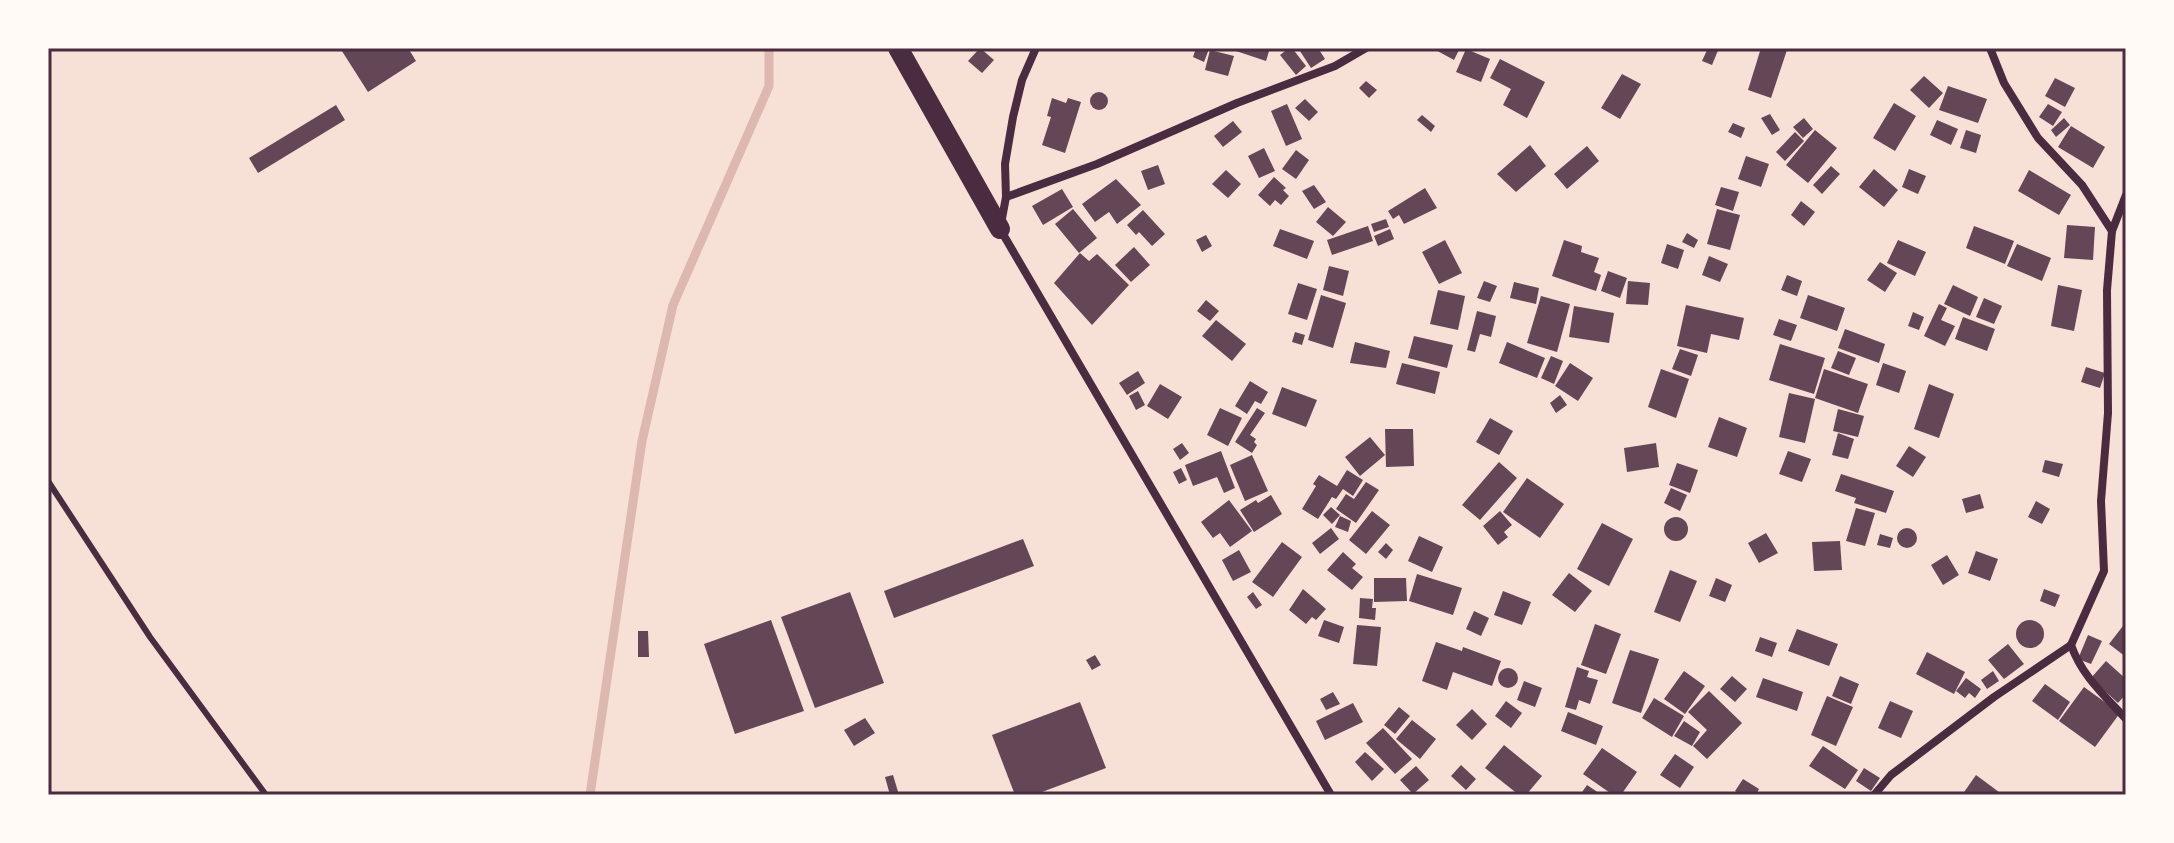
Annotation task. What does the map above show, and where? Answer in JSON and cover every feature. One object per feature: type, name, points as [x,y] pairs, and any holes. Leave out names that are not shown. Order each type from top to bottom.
[{"type":"main road","points":[[898,48],[1000,229]]},
{"type":"street","points":[[1036,48],[1022,80],[1013,117],[1005,164],[1006,197],[1000,229],[1331,795]]},
{"type":"street","points":[[1006,197],[1097,164],[1237,103],[1335,66],[1366,48]]},
{"type":"street","points":[[1990,48],[2004,83],[2038,138],[2082,185],[2112,231]]},
{"type":"street","points":[[1874,795],[1891,775],[1994,697],[2071,645],[2104,571],[2101,501],[2108,413],[2107,290],[2112,231],[2126,195]]},
{"type":"street","points":[[2071,645],[2078,665],[2089,680],[2126,719]]},
{"type":"lane","points":[[48,481],[150,637],[266,795]]},
{"type":"building","points":[[340,48],[408,48],[416,61],[368,92]]},
{"type":"building","points":[[980,48],[994,60],[982,73],[968,61]]},
{"type":"building","points":[[1196,48],[1209,49],[1204,62],[1193,57]]},
{"type":"building","points":[[1227,48],[1270,48],[1266,61]]},
{"type":"building","points":[[1289,48],[1306,66],[1296,75],[1280,55]]},
{"type":"building","points":[[1298,48],[1318,48],[1325,59],[1311,68]]},
{"type":"building","points":[[1432,48],[1460,48],[1454,60]]},
{"type":"building","points":[[1708,48],[1719,48],[1712,65],[1702,61]]},
{"type":"building","points":[[1761,48],[1787,50],[1771,98],[1748,90]]},
{"type":"building","points":[[1466,49],[1490,59],[1481,82],[1456,72]]},
{"type":"building","points":[[1210,50],[1234,56],[1228,76],[1205,70]]},
{"type":"building","points":[[1500,59],[1545,82],[1527,118],[1503,105],[1511,89],[1490,78]]},
{"type":"building","points":[[1622,74],[1641,84],[1620,119],[1601,108]]},
{"type":"building","points":[[1924,76],[1943,93],[1929,108],[1910,90]]},
{"type":"building","points":[[2055,78],[2075,88],[2065,107],[2045,96]]},
{"type":"building","points":[[1366,81],[1377,90],[1369,98],[1359,88]]},
{"type":"building","points":[[1948,86],[1987,99],[1978,123],[1939,110]]},
{"type":"building","points":[[1095,92],[1103,92],[1108,101],[1106,108],[1095,110],[1090,105],[1090,97]]},
{"type":"building","points":[[1052,98],[1066,103],[1068,98],[1081,102],[1065,153],[1042,145],[1051,117],[1047,116]]},
{"type":"building","points":[[1305,99],[1318,112],[1309,121],[1295,108]]},
{"type":"building","points":[[1894,103],[1916,116],[1895,151],[1873,138]]},
{"type":"building","points":[[1287,104],[1302,139],[1286,146],[1271,111]]},
{"type":"building","points":[[2048,104],[2062,112],[2053,126],[2039,117]]},
{"type":"building","points":[[336,105],[345,120],[258,173],[249,158]]},
{"type":"building","points":[[1770,114],[1780,130],[1772,135],[1761,118]]},
{"type":"building","points":[[1422,115],[1435,126],[1431,132],[1417,120]]},
{"type":"building","points":[[1804,118],[1813,129],[1803,138],[1793,127]]},
{"type":"building","points":[[2064,118],[2070,125],[2056,137],[2051,130]]},
{"type":"building","points":[[1937,120],[1958,129],[1951,145],[1930,135]]},
{"type":"building","points":[[1233,121],[1242,132],[1223,147],[1214,136]]},
{"type":"building","points":[[1733,123],[1745,128],[1741,138],[1728,132]]},
{"type":"building","points":[[2071,126],[2105,147],[2093,168],[2058,147]]},
{"type":"building","points":[[1815,130],[1837,148],[1808,183],[1786,165]]},
{"type":"building","points":[[1966,130],[1981,135],[1976,153],[1960,148]]},
{"type":"building","points":[[1795,132],[1804,141],[1785,161],[1776,152]]},
{"type":"building","points":[[1530,145],[1546,166],[1516,192],[1497,174]]},
{"type":"building","points":[[1587,146],[1599,161],[1567,189],[1554,174]]},
{"type":"building","points":[[1264,148],[1275,171],[1259,178],[1248,156]]},
{"type":"building","points":[[1296,150],[1309,160],[1296,179],[1282,169]]},
{"type":"building","points":[[1746,156],[1769,164],[1761,187],[1738,179]]},
{"type":"building","points":[[1158,165],[1165,184],[1148,190],[1141,171]]},
{"type":"building","points":[[1831,166],[1840,174],[1822,194],[1813,185]]},
{"type":"building","points":[[1874,169],[1898,190],[1884,207],[1859,187]]},
{"type":"building","points":[[1909,169],[1926,176],[1918,194],[1902,187]]},
{"type":"building","points":[[1226,170],[1241,184],[1228,198],[1212,184]]},
{"type":"building","points":[[2029,170],[2071,195],[2059,215],[2018,191]]},
{"type":"building","points":[[1274,177],[1286,188],[1283,190],[1289,196],[1281,205],[1275,200],[1270,206],[1258,195]]},
{"type":"building","points":[[1116,179],[1141,205],[1117,224],[1109,212],[1095,222],[1082,204]]},
{"type":"building","points":[[1314,185],[1326,202],[1314,209],[1302,191]]},
{"type":"building","points":[[1721,187],[1739,192],[1733,211],[1715,205]]},
{"type":"building","points":[[1425,188],[1437,208],[1404,224],[1399,215],[1393,219],[1388,211]]},
{"type":"building","points":[[1062,189],[1073,207],[1043,225],[1032,206]]},
{"type":"building","points":[[1801,201],[1815,212],[1804,226],[1791,215]]},
{"type":"building","points":[[1328,207],[1346,222],[1333,236],[1316,222]]},
{"type":"building","points":[[1073,209],[1097,238],[1079,253],[1055,224]]},
{"type":"building","points":[[1717,209],[1740,215],[1730,250],[1707,244]]},
{"type":"building","points":[[1143,210],[1165,234],[1152,246],[1127,225]]},
{"type":"building","points":[[1386,219],[1389,227],[1374,232],[1371,224]]},
{"type":"building","points":[[2067,225],[2095,227],[2093,260],[2064,258]]},
{"type":"building","points":[[1368,226],[1373,241],[1332,255],[1327,240]]},
{"type":"building","points":[[1974,226],[2014,241],[2005,264],[1966,248]]},
{"type":"building","points":[[1280,229],[1314,241],[1307,259],[1273,246]]},
{"type":"building","points":[[1390,229],[1394,239],[1378,246],[1374,236]]},
{"type":"building","points":[[1687,233],[1698,240],[1694,248],[1682,242]]},
{"type":"building","points":[[1206,235],[1212,246],[1202,252],[1196,240]]},
{"type":"building","points":[[1445,240],[1462,273],[1439,284],[1422,252]]},
{"type":"building","points":[[1564,240],[1582,246],[1581,252],[1599,258],[1594,272],[1601,275],[1596,291],[1552,276]]},
{"type":"building","points":[[1898,240],[1926,252],[1915,276],[1887,263]]},
{"type":"building","points":[[1667,244],[1684,250],[1678,269],[1661,263]]},
{"type":"building","points":[[2017,244],[2051,258],[2042,281],[2007,266]]},
{"type":"building","points":[[1134,247],[1150,265],[1131,282],[1115,265]]},
{"type":"building","points":[[1080,253],[1089,261],[1097,254],[1129,285],[1092,325],[1054,283]]},
{"type":"building","points":[[1709,256],[1728,264],[1720,282],[1702,275]]},
{"type":"building","points":[[1880,262],[1897,273],[1885,292],[1867,280]]},
{"type":"building","points":[[1329,266],[1349,271],[1343,296],[1323,290]]},
{"type":"building","points":[[1608,271],[1627,278],[1620,298],[1601,291]]},
{"type":"building","points":[[1787,275],[1802,281],[1797,296],[1781,290]]},
{"type":"building","points":[[1484,281],[1497,286],[1490,302],[1477,298]]},
{"type":"building","points":[[1628,281],[1650,283],[1648,305],[1626,304]]},
{"type":"building","points":[[1514,282],[1539,288],[1536,304],[1510,298]]},
{"type":"building","points":[[1298,283],[1317,289],[1307,320],[1288,314]]},
{"type":"building","points":[[1953,285],[1978,297],[1970,316],[1944,304]]},
{"type":"building","points":[[2058,285],[2082,290],[2074,331],[2051,326]]},
{"type":"building","points":[[1438,290],[1465,296],[1458,330],[1430,324]]},
{"type":"building","points":[[1321,295],[1346,303],[1333,348],[1308,340]]},
{"type":"building","points":[[1808,295],[1845,308],[1837,331],[1800,318]]},
{"type":"building","points":[[1541,296],[1570,304],[1557,352],[1527,343]]},
{"type":"building","points":[[1984,298],[2002,306],[1994,324],[1976,317]]},
{"type":"building","points":[[1206,300],[1219,311],[1210,321],[1197,311]]},
{"type":"building","points":[[1939,304],[1947,308],[1941,320],[1955,326],[1945,346],[1924,336]]},
{"type":"building","points":[[1686,305],[1744,318],[1739,340],[1711,334],[1707,353],[1677,346]]},
{"type":"building","points":[[1574,306],[1614,313],[1609,343],[1569,337]]},
{"type":"building","points":[[1477,311],[1496,316],[1491,337],[1480,334],[1475,352],[1467,350]]},
{"type":"building","points":[[1913,312],[1924,317],[1919,330],[1908,326]]},
{"type":"building","points":[[1963,317],[1995,329],[1987,351],[1955,339]]},
{"type":"building","points":[[1779,319],[1797,325],[1791,341],[1773,335]]},
{"type":"building","points":[[1216,320],[1246,344],[1232,361],[1202,336]]},
{"type":"building","points":[[1845,329],[1885,344],[1879,363],[1838,348]]},
{"type":"building","points":[[1295,332],[1305,335],[1302,345],[1292,342]]},
{"type":"building","points":[[1414,336],[1453,345],[1447,368],[1408,358]]},
{"type":"building","points":[[1355,342],[1390,351],[1386,368],[1350,363]]},
{"type":"building","points":[[1507,342],[1545,358],[1537,378],[1499,363]]},
{"type":"building","points":[[1780,344],[1825,358],[1814,394],[1769,380]]},
{"type":"building","points":[[1680,349],[1698,355],[1691,376],[1672,369]]},
{"type":"building","points":[[1838,351],[1856,358],[1849,375],[1831,368]]},
{"type":"building","points":[[1551,356],[1563,361],[1554,384],[1541,378]]},
{"type":"building","points":[[1402,363],[1440,372],[1435,394],[1396,384]]},
{"type":"building","points":[[1570,363],[1593,378],[1578,401],[1555,386]]},
{"type":"building","points":[[1883,363],[1906,371],[1899,393],[1876,385]]},
{"type":"building","points":[[2086,367],[2105,373],[2100,388],[2081,382]]},
{"type":"building","points":[[1661,369],[1689,379],[1676,418],[1648,407]]},
{"type":"building","points":[[1824,369],[1868,384],[1858,413],[1815,398]]},
{"type":"building","points":[[1138,371],[1145,383],[1127,395],[1119,383]]},
{"type":"building","points":[[1250,381],[1268,392],[1261,404],[1255,401],[1247,414],[1235,406]]},
{"type":"building","points":[[1160,384],[1182,397],[1168,419],[1147,406]]},
{"type":"building","points":[[1929,384],[1954,394],[1939,438],[1914,429]]},
{"type":"building","points":[[1282,387],[1317,400],[1306,427],[1272,414]]},
{"type":"building","points":[[1138,391],[1145,405],[1136,410],[1129,396]]},
{"type":"building","points":[[1789,393],[1815,399],[1805,443],[1779,437]]},
{"type":"building","points":[[1560,395],[1567,405],[1556,413],[1550,403]]},
{"type":"building","points":[[1220,408],[1242,418],[1228,446],[1207,435]]},
{"type":"building","points":[[1257,408],[1265,413],[1250,435],[1256,439],[1254,442],[1257,445],[1252,453],[1235,442]]},
{"type":"building","points":[[1838,409],[1864,416],[1858,437],[1833,431]]},
{"type":"building","points":[[1719,417],[1747,428],[1737,457],[1708,447]]},
{"type":"building","points":[[1490,418],[1513,431],[1499,455],[1476,442]]},
{"type":"building","points":[[1385,429],[1413,429],[1414,466],[1386,467]]},
{"type":"building","points":[[1838,433],[1854,439],[1848,459],[1832,455]]},
{"type":"building","points":[[1370,437],[1385,455],[1360,476],[1345,457]]},
{"type":"building","points":[[1182,443],[1189,453],[1180,460],[1173,449]]},
{"type":"building","points":[[1656,443],[1659,467],[1627,472],[1624,448]]},
{"type":"building","points":[[1909,446],[1926,457],[1913,477],[1896,466]]},
{"type":"building","points":[[1221,451],[1235,488],[1224,493],[1217,477],[1193,486],[1185,465]]},
{"type":"building","points":[[1788,451],[1811,459],[1802,482],[1779,474]]},
{"type":"building","points":[[1252,455],[1268,491],[1245,501],[1230,465]]},
{"type":"building","points":[[2045,460],[2063,464],[2059,477],[2042,472]]},
{"type":"building","points":[[1499,462],[1517,478],[1480,520],[1462,505]]},
{"type":"building","points":[[1677,463],[1698,470],[1690,493],[1669,485]]},
{"type":"building","points":[[1181,468],[1187,480],[1179,484],[1173,472]]},
{"type":"building","points":[[1347,470],[1363,480],[1353,496],[1343,489],[1336,499],[1332,497],[1318,519],[1302,509],[1319,475],[1337,486]]},
{"type":"building","points":[[1841,474],[1894,491],[1886,513],[1854,503],[1856,498],[1835,491]]},
{"type":"building","points":[[1527,478],[1564,504],[1540,538],[1503,512]]},
{"type":"building","points":[[1366,482],[1379,490],[1356,523],[1336,509],[1346,494],[1354,499]]},
{"type":"building","points":[[1671,488],[1687,495],[1680,511],[1664,503]]},
{"type":"building","points":[[1980,494],[1984,508],[1966,513],[1962,499]]},
{"type":"building","points":[[1271,495],[1282,514],[1254,532],[1240,510]]},
{"type":"building","points":[[1229,500],[1252,531],[1230,547],[1220,533],[1213,538],[1201,522]]},
{"type":"building","points":[[2036,501],[2050,509],[2042,524],[2028,517]]},
{"type":"building","points":[[1331,507],[1340,515],[1332,524],[1323,515]]},
{"type":"building","points":[[1856,508],[1875,513],[1865,546],[1846,541]]},
{"type":"building","points":[[1372,511],[1390,525],[1366,554],[1349,540]]},
{"type":"building","points":[[1500,511],[1512,525],[1504,532],[1508,537],[1498,545],[1483,526]]},
{"type":"building","points":[[1340,516],[1351,521],[1348,532],[1335,527]]},
{"type":"building","points":[[1676,517],[1685,520],[1688,529],[1685,538],[1676,541],[1667,538],[1664,529],[1667,520]]},
{"type":"building","points":[[1602,523],[1633,539],[1609,586],[1577,569]]},
{"type":"building","points":[[1331,528],[1339,539],[1320,554],[1312,543]]},
{"type":"building","points":[[1907,528],[1914,531],[1917,538],[1914,545],[1907,548],[1900,545],[1897,538],[1900,531]]},
{"type":"building","points":[[1766,533],[1778,553],[1759,563],[1748,543]]},
{"type":"building","points":[[1880,534],[1893,538],[1890,548],[1877,545]]},
{"type":"building","points":[[1419,536],[1443,547],[1432,572],[1408,561]]},
{"type":"building","points":[[1023,539],[1034,566],[894,618],[884,591]]},
{"type":"building","points":[[1840,541],[1842,570],[1814,571],[1812,542]]},
{"type":"building","points":[[1282,542],[1302,557],[1273,597],[1252,582]]},
{"type":"building","points":[[1386,543],[1393,550],[1386,559],[1378,552]]},
{"type":"building","points":[[1239,550],[1251,572],[1233,581],[1222,560]]},
{"type":"building","points":[[1976,551],[1998,559],[1990,581],[1968,573]]},
{"type":"building","points":[[1343,552],[1356,564],[1352,568],[1363,577],[1352,590],[1327,570]]},
{"type":"building","points":[[1947,555],[1959,575],[1943,585],[1931,565]]},
{"type":"building","points":[[1670,570],[1697,581],[1680,622],[1654,612]]},
{"type":"building","points":[[1569,573],[1592,591],[1575,612],[1552,595]]},
{"type":"building","points":[[1417,574],[1462,588],[1453,615],[1409,601]]},
{"type":"building","points":[[1374,578],[1406,578],[1407,601],[1374,602]]},
{"type":"building","points":[[1716,578],[1732,585],[1725,602],[1709,596]]},
{"type":"building","points":[[1303,589],[1326,609],[1316,620],[1312,617],[1306,624],[1289,610]]},
{"type":"building","points":[[2044,589],[2060,595],[2055,607],[2040,601]]},
{"type":"building","points":[[1503,591],[1531,602],[1522,625],[1494,615]]},
{"type":"building","points":[[850,592],[884,683],[815,708],[781,617]]},
{"type":"building","points":[[1253,592],[1262,605],[1256,609],[1247,597]]},
{"type":"building","points":[[1360,598],[1373,599],[1375,620],[1359,618]]},
{"type":"building","points":[[1474,611],[1489,618],[1481,636],[1466,629]]},
{"type":"building","points":[[771,620],[804,711],[735,734],[704,644]]},
{"type":"building","points":[[1324,620],[1344,627],[1339,643],[1318,636]]},
{"type":"building","points":[[2030,620],[2040,624],[2044,634],[2040,644],[2030,648],[2020,644],[2016,634],[2020,624]]},
{"type":"building","points":[[2126,622],[2126,657],[2109,644]]},
{"type":"building","points":[[1595,624],[1621,634],[1606,674],[1581,665]]},
{"type":"building","points":[[1357,625],[1381,627],[1377,666],[1353,664]]},
{"type":"building","points":[[1797,629],[1838,644],[1829,666],[1788,651]]},
{"type":"building","points":[[638,631],[648,631],[649,657],[638,657]]},
{"type":"building","points":[[2088,635],[2102,641],[2091,664],[2078,659]]},
{"type":"building","points":[[1760,637],[1777,643],[1772,657],[1755,651]]},
{"type":"building","points":[[1436,642],[1462,651],[1463,647],[1501,661],[1492,686],[1453,672],[1447,690],[1422,681]]},
{"type":"building","points":[[2008,644],[2024,664],[2004,679],[1988,660]]},
{"type":"building","points":[[1630,650],[1659,659],[1641,713],[1612,703]]},
{"type":"building","points":[[1927,652],[1965,672],[1954,694],[1916,674]]},
{"type":"building","points":[[1095,655],[1101,665],[1092,670],[1086,660]]},
{"type":"building","points":[[2106,661],[2126,679],[2126,694],[2118,703],[2091,678]]},
{"type":"building","points":[[1577,667],[1589,671],[1587,677],[1598,680],[1590,704],[1579,700],[1576,710],[1565,707]]},
{"type":"building","points":[[1504,668],[1512,668],[1518,678],[1512,688],[1504,688],[1498,682],[1498,674]]},
{"type":"building","points":[[1684,671],[1705,686],[1685,714],[1664,699]]},
{"type":"building","points":[[1993,671],[1999,681],[1987,689],[1981,680]]},
{"type":"building","points":[[1732,676],[1747,689],[1735,702],[1720,689]]},
{"type":"building","points":[[1840,676],[1859,684],[1851,704],[1832,696]]},
{"type":"building","points":[[1763,678],[1803,692],[1797,711],[1756,697]]},
{"type":"building","points":[[1966,678],[1981,689],[1975,698],[1969,693],[1965,698],[1956,691]]},
{"type":"building","points":[[1524,681],[1542,688],[1535,707],[1517,700]]},
{"type":"building","points":[[2045,684],[2070,702],[2058,720],[2032,701]]},
{"type":"building","points":[[2084,687],[2120,713],[2095,747],[2059,721]]},
{"type":"building","points":[[1709,691],[1742,723],[1707,759],[1693,746],[1707,730],[1688,712]]},
{"type":"building","points":[[1333,692],[1340,704],[1326,710],[1320,699]]},
{"type":"building","points":[[1827,696],[1853,707],[1836,746],[1811,735]]},
{"type":"building","points":[[1654,698],[1684,716],[1672,737],[1642,718]]},
{"type":"building","points":[[1506,701],[1522,713],[1511,728],[1495,716]]},
{"type":"building","points":[[1890,701],[1913,711],[1901,738],[1878,728]]},
{"type":"building","points":[[1080,702],[1106,768],[1034,795],[1015,795],[992,735]]},
{"type":"building","points":[[1353,703],[1363,722],[1325,740],[1316,721]]},
{"type":"building","points":[[1399,707],[1410,716],[1395,734],[1384,725]]},
{"type":"building","points":[[1472,709],[1487,724],[1472,740],[1456,725]]},
{"type":"building","points":[[1568,712],[1603,726],[1596,745],[1561,731]]},
{"type":"building","points":[[865,718],[875,733],[854,746],[844,730]]},
{"type":"building","points":[[1412,720],[1436,739],[1420,759],[1396,739]]},
{"type":"building","points":[[1684,721],[1700,732],[1692,746],[1674,736]]},
{"type":"building","points":[[1383,728],[1412,759],[1395,774],[1366,743]]},
{"type":"building","points":[[1504,745],[1542,776],[1526,795],[1519,795],[1485,768]]},
{"type":"building","points":[[1823,746],[1858,770],[1845,789],[1809,766]]},
{"type":"building","points":[[1602,748],[1637,772],[1621,795],[1613,795],[1583,774]]},
{"type":"building","points":[[1365,752],[1384,769],[1372,781],[1355,762]]},
{"type":"building","points":[[1675,754],[1694,767],[1680,788],[1660,775]]},
{"type":"building","points":[[1461,765],[1476,779],[1466,790],[1451,776]]},
{"type":"building","points":[[1416,766],[1429,780],[1413,794],[1400,780]]},
{"type":"building","points":[[1864,768],[1880,778],[1871,791],[1856,781]]},
{"type":"building","points":[[893,775],[899,795],[890,795],[885,777]]},
{"type":"building","points":[[1976,775],[2003,795],[1962,795]]},
{"type":"building","points":[[1743,779],[1759,789],[1756,795],[1741,795],[1735,791]]},
{"type":"building","points":[[1587,785],[1602,795],[1580,795]]},
{"type":"waterway","points":[[590,795],[642,441],[673,305],[769,86],[769,48]]}]
